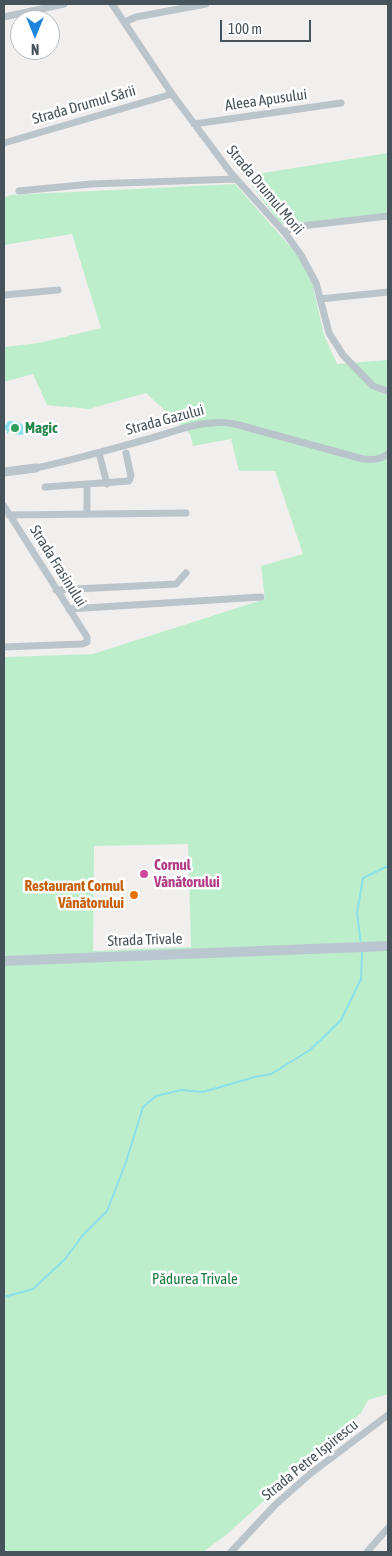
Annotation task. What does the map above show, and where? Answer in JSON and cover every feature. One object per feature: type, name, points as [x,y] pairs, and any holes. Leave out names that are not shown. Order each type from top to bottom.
[{"type":"main road","name":"Strada Trivale","points":[[4,961],[388,946]]},
{"type":"street","points":[[4,17],[64,4]]},
{"type":"street","name":"Strada Drumul Morii","points":[[112,4],[194,124],[236,179],[285,233],[311,272],[329,332],[343,354],[373,386],[388,392]]},
{"type":"street","points":[[125,22],[136,17],[206,4]]},
{"type":"street","name":"Strada Drumul Sării","points":[[4,143],[172,94]]},
{"type":"street","name":"Aleea Apusului","points":[[194,124],[341,104]]},
{"type":"street","points":[[19,191],[91,184],[236,179]]},
{"type":"street","points":[[285,233],[293,228],[388,216]]},
{"type":"street","points":[[4,295],[58,290]]},
{"type":"street","points":[[320,299],[388,292]]},
{"type":"street","name":"Strada Gazului","points":[[36,468],[99,453],[190,426],[216,421],[235,424],[363,460],[381,459],[388,454]]},
{"type":"street","points":[[99,453],[107,484]]},
{"type":"street","points":[[45,487],[124,483],[131,476],[126,453]]},
{"type":"street","points":[[4,472],[36,468]]},
{"type":"street","points":[[87,485],[87,514]]},
{"type":"street","name":"Strada Frasinului","points":[[4,506],[87,637],[87,642],[82,644],[4,646]]},
{"type":"street","points":[[10,515],[186,513]]},
{"type":"street","points":[[56,590],[176,584],[186,573]]},
{"type":"street","points":[[69,609],[261,597]]},
{"type":"street","name":"Strada Petre Ispirescu","points":[[231,1552],[275,1505],[310,1474],[388,1415]]},
{"type":"street","points":[[367,1552],[388,1528]]},
{"type":"green space","points":[[388,153],[388,213],[282,225],[244,176]]},
{"type":"green space","name":"Pădurea Trivale","points":[[235,184],[301,259],[312,282],[324,335],[337,364],[388,360],[388,1394],[368,1400],[361,1413],[226,1535],[203,1552],[4,1552],[4,657],[93,654],[265,599],[261,566],[303,554],[275,471],[239,471],[231,439],[193,446],[190,434],[146,393],[89,409],[47,405],[33,374],[4,382],[4,347],[39,343],[101,328],[72,234],[4,245],[4,198],[10,195]],"holes":[[[188,844],[191,947],[93,951],[94,846]]]},
{"type":"water","name":"Magic","points":[[8,421],[23,425],[26,429],[25,433],[22,435],[14,434],[10,430],[7,434],[4,424],[6,425]]},
{"type":"waterway","points":[[361,944],[357,913],[363,878],[388,867]]},
{"type":"waterway","points":[[4,1297],[33,1289],[65,1259],[83,1235],[107,1211],[126,1162],[143,1107],[156,1096],[181,1090],[203,1092],[271,1074],[310,1050],[341,1020],[361,979],[362,951]]},
{"type":"place","name":"Magic","points":[[15,428]]},
{"type":"place","name":"Cornul Vânătorului","points":[[144,874]]},
{"type":"place","name":"Restaurant Cornul Vânătorului","points":[[134,895]]}]
